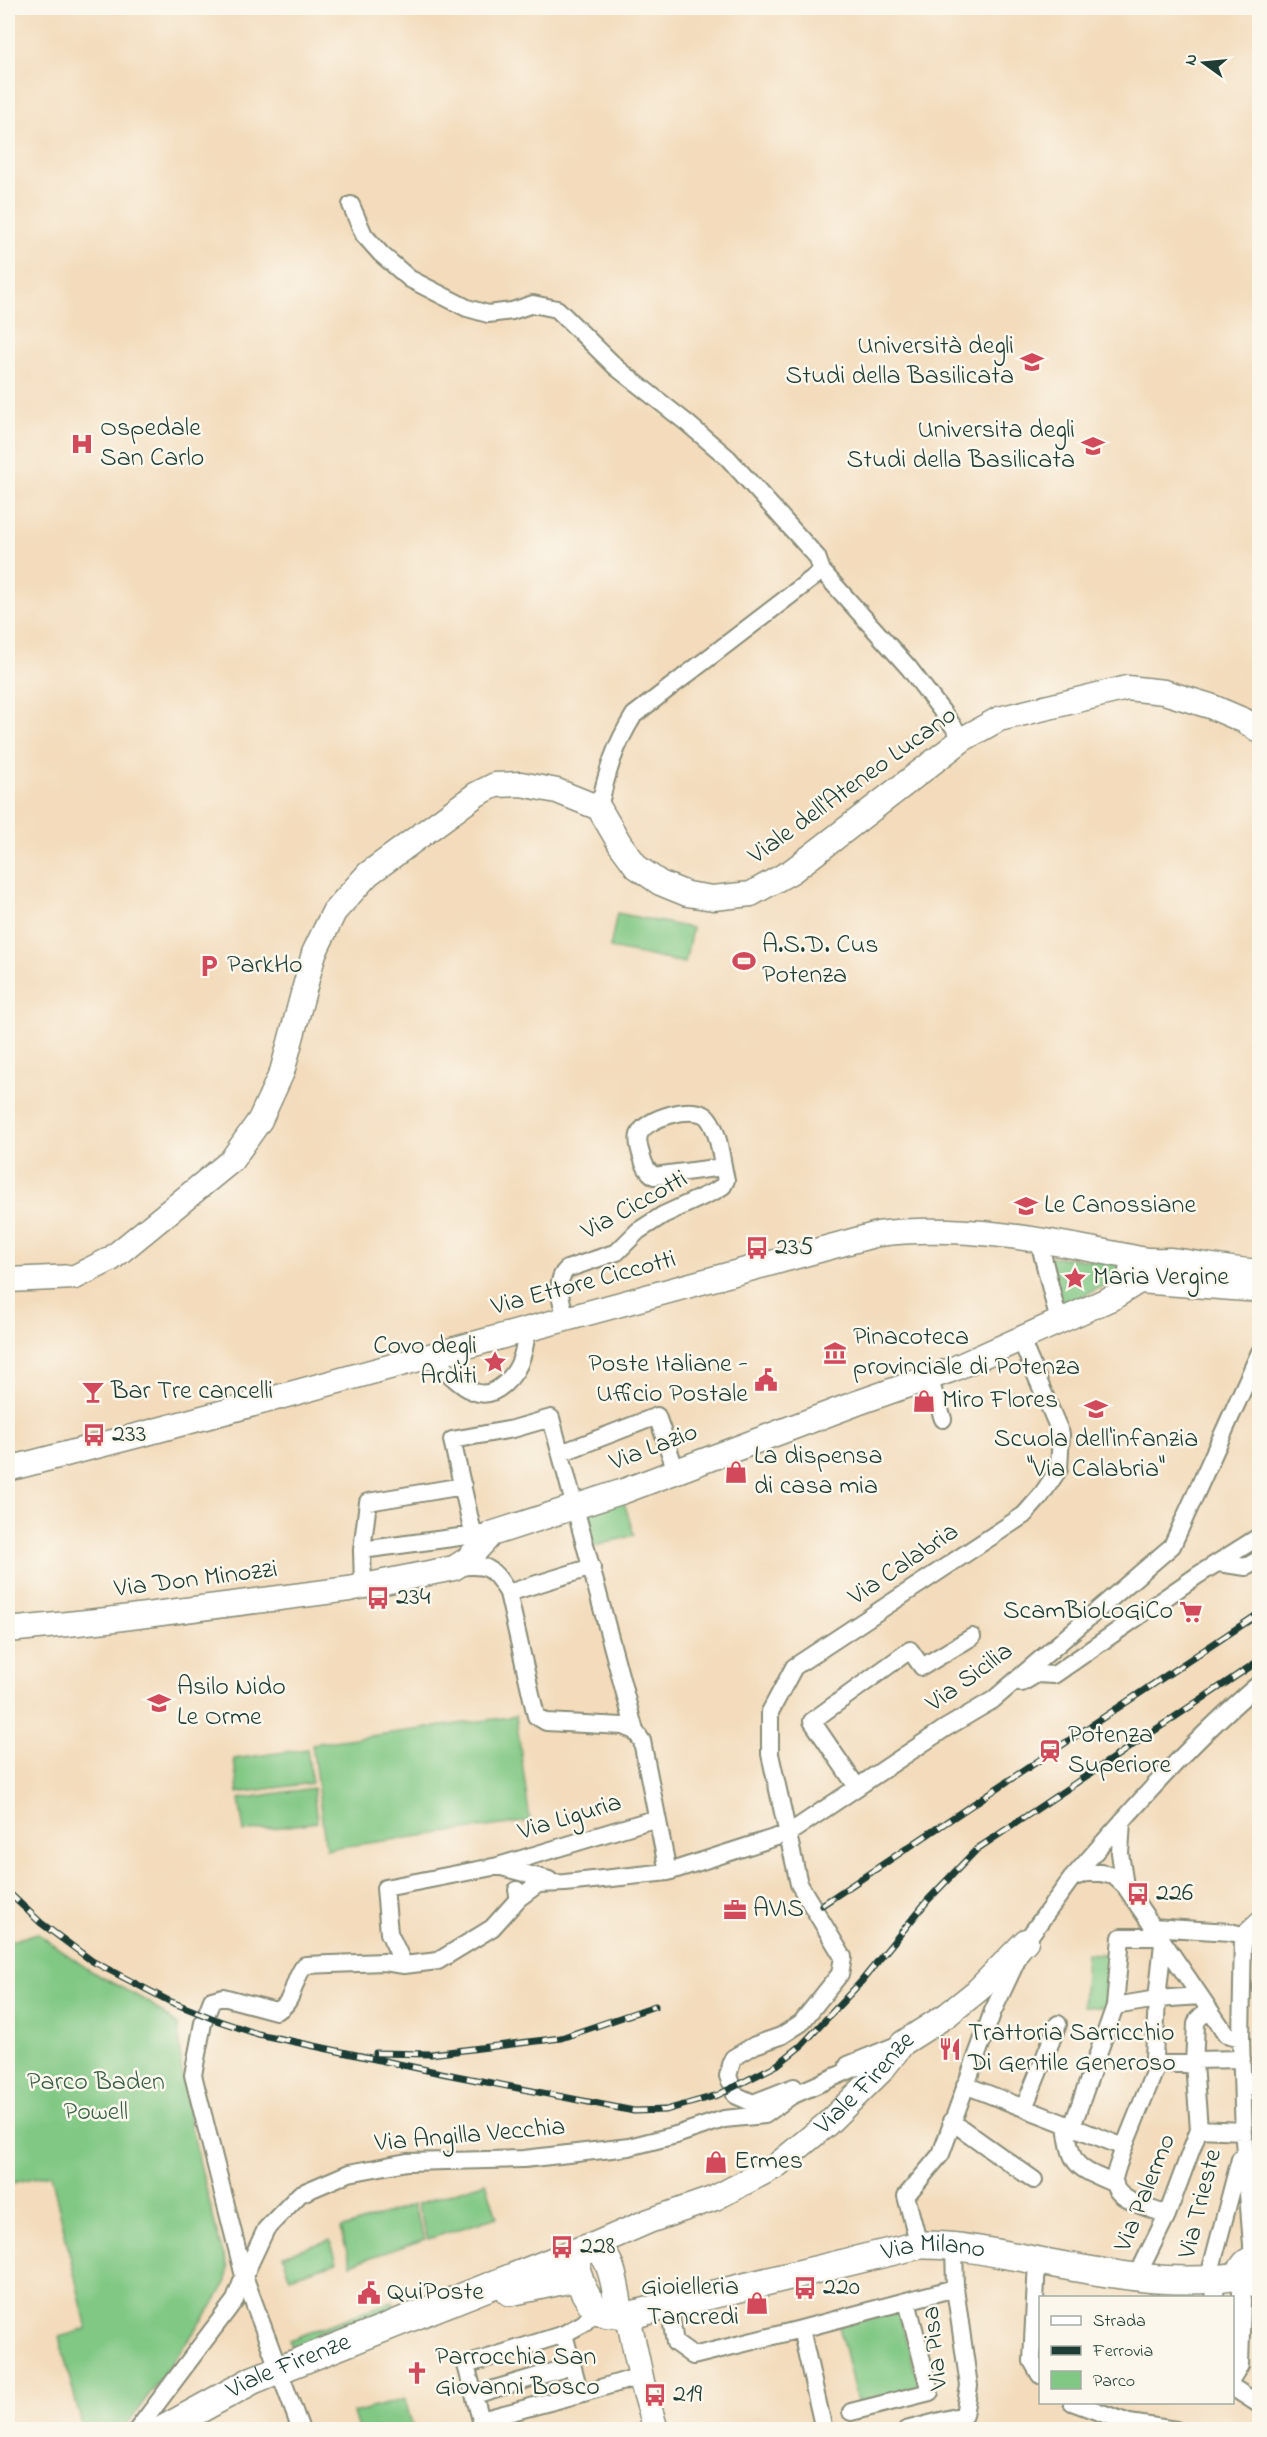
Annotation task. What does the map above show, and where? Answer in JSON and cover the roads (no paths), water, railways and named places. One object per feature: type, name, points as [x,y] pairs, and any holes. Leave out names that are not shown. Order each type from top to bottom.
[{"type":"main road","name":"Viale dell'Ateneo Lucano","points":[[599,808],[620,844],[637,867],[660,883],[687,894],[713,898],[751,894],[792,871],[963,739],[999,719],[1127,688],[1164,692],[1210,706],[1245,721],[1260,732]]},
{"type":"main road","points":[[8,1280],[75,1277],[111,1259],[231,1161],[260,1120],[282,1072],[314,953],[334,912],[368,874],[477,794],[495,785],[521,784],[557,791],[599,808]]},
{"type":"main road","name":"Via Ettore Ciccotti","points":[[8,1469],[878,1234],[907,1230],[969,1233],[1039,1241],[1112,1252],[1141,1270]]},
{"type":"main road","points":[[1141,1270],[1168,1260],[1260,1272]]},
{"type":"main road","points":[[1141,1270],[1260,1290]]},
{"type":"main road","name":"Via Lazio","points":[[392,1579],[454,1568],[468,1559],[482,1534],[576,1507],[928,1378],[1022,1340],[1124,1292],[1141,1270]]},
{"type":"main road","name":"Via Don Minozzi","points":[[8,1630],[107,1620],[363,1586],[392,1579]]},
{"type":"main road","name":"Viale Firenze","points":[[162,2430],[253,2380],[649,2221],[715,2198],[776,2166],[827,2124],[869,2083],[903,2043],[947,2015],[977,1991],[1026,1941]]},
{"type":"main road","name":"Via Milano","points":[[614,2311],[669,2305],[919,2246],[954,2245],[1037,2261],[1141,2276],[1237,2276]]},
{"type":"main road","points":[[614,2311],[579,2277],[576,2262],[585,2248],[598,2248],[607,2259],[614,2311],[640,2376],[656,2430]]},
{"type":"main road","name":"Viale Firenze","points":[[421,2312],[579,2277]]},
{"type":"street","points":[[351,205],[364,236],[410,279],[467,308],[488,314],[512,311],[533,304],[557,309],[617,368],[728,458],[817,557],[822,571],[909,668],[963,739]]},
{"type":"street","points":[[599,808],[608,768],[618,741],[634,716],[822,571]]},
{"type":"street","name":"Via Ciccotti","points":[[566,1318],[559,1287],[562,1273],[567,1269],[616,1252],[638,1231],[663,1215],[716,1191],[723,1186],[726,1180],[716,1135],[708,1117],[701,1112],[684,1111],[645,1125],[639,1135],[639,1146],[643,1163],[648,1172],[654,1176],[723,1167]]},
{"type":"street","points":[[1039,1241],[1059,1322]]},
{"type":"street","points":[[433,1356],[448,1373],[476,1392],[490,1393],[506,1383],[522,1358],[528,1328]]},
{"type":"street","name":"Via Calabria","points":[[733,2091],[728,2076],[733,2058],[754,2045],[781,2036],[801,2023],[840,1974],[843,1958],[799,1884],[770,1754],[770,1712],[794,1667],[1024,1515],[1040,1497],[1059,1469],[1061,1434],[1022,1340]]},
{"type":"street","name":"Via Sicilia","points":[[244,2276],[193,2075],[203,2023],[212,2000],[223,1997],[276,2011],[283,2008],[290,1999],[298,1973],[305,1965],[384,1962],[404,1965],[438,1961],[492,1928],[519,1898],[538,1884],[565,1884],[668,1872],[789,1833],[944,1729],[993,1700],[1172,1546],[1260,1352]]},
{"type":"street","points":[[928,1378],[943,1419]]},
{"type":"street","points":[[561,1453],[657,1416],[675,1471]]},
{"type":"street","points":[[362,1550],[482,1534],[463,1486],[452,1440],[513,1429],[551,1418],[638,1736],[668,1872]]},
{"type":"street","points":[[363,1586],[362,1550],[368,1502],[463,1486]]},
{"type":"street","points":[[993,1700],[1037,1674],[1054,1675],[1260,1536]]},
{"type":"street","points":[[1218,1563],[1246,1567],[1260,1559]]},
{"type":"street","points":[[454,1568],[484,1566],[498,1577],[508,1593],[536,1716],[546,1722],[623,1726],[638,1736]]},
{"type":"street","points":[[508,1593],[592,1567]]},
{"type":"street","points":[[857,1787],[812,1721],[910,1650],[922,1667],[972,1637]]},
{"type":"street","points":[[919,2246],[906,2196],[941,2154],[951,2121],[993,2011],[1026,1941],[1072,1878],[1122,1820],[1228,1710],[1260,1683]]},
{"type":"street","name":"Via Liguria","points":[[404,1965],[388,1933],[385,1888],[498,1866],[657,1818]]},
{"type":"street","points":[[1122,1820],[1119,1853],[1125,1887]]},
{"type":"street","points":[[498,1866],[565,1884]]},
{"type":"street","points":[[498,1866],[515,1879],[519,1898]]},
{"type":"street","points":[[1072,1878],[1086,1873],[1114,1876],[1125,1887],[1226,2034],[1241,2038]]},
{"type":"street","points":[[1115,2184],[1082,2170],[1073,2161],[1069,2125],[1115,2006],[1121,1937],[1230,1932],[1243,1935],[1260,1920]]},
{"type":"street","name":"Via Trieste","points":[[1237,2276],[1244,2135],[1241,2038],[1243,1935]]},
{"type":"street","points":[[1158,1936],[1158,1999],[1154,2058],[1156,2062],[1161,2064],[1194,2062],[1260,2067]]},
{"type":"street","points":[[1115,2006],[1158,1999],[1204,2003]]},
{"type":"street","name":"Via Palermo","points":[[1141,2276],[1143,2264],[1167,2215],[1199,2129],[1194,2062],[1197,2019],[1204,2003]]},
{"type":"street","points":[[1024,2108],[1058,2024]]},
{"type":"street","points":[[733,2091],[753,2103],[903,2043]]},
{"type":"street","name":"Via Angilla Vecchia","points":[[137,2430],[235,2300],[267,2229],[300,2194],[349,2173],[407,2162],[524,2159],[628,2147],[676,2135],[724,2119],[765,2115],[792,2096],[857,2067],[865,2067],[869,2075],[869,2083]]},
{"type":"street","points":[[1155,2070],[1124,2146],[1115,2184],[1116,2191],[1124,2197],[1167,2215]]},
{"type":"street","points":[[1243,2091],[1260,2077]]},
{"type":"street","points":[[965,2085],[1124,2146]]},
{"type":"street","name":"Via Angilla Vecchia","points":[[676,2135],[699,2116],[732,2103],[733,2091]]},
{"type":"street","points":[[951,2121],[1034,2180]]},
{"type":"street","name":"Via Palermo","points":[[1199,2129],[1244,2135]]},
{"type":"street","name":"Via Trieste","points":[[1237,2276],[1244,2135]]},
{"type":"street","name":"Via Pisa","points":[[906,2430],[964,2415],[969,2386],[955,2288],[954,2245]]},
{"type":"street","points":[[1037,2261],[1032,2361],[1039,2372]]},
{"type":"street","points":[[244,2276],[301,2430]]},
{"type":"street","points":[[1234,2376],[1240,2365],[1242,2301],[1237,2276]]},
{"type":"street","name":"Via Pisa","points":[[669,2305],[675,2343],[693,2356],[955,2288]]},
{"type":"street","points":[[851,2412],[930,2392],[907,2301]]},
{"type":"street","points":[[614,2311],[564,2334],[466,2365],[481,2420],[640,2376]]},
{"type":"street","points":[[801,2329],[824,2430]]},
{"type":"street","points":[[564,2334],[580,2394]]},
{"type":"street","points":[[474,2396],[572,2366]]},
{"type":"street","points":[[1234,2388],[1260,2405]]},
{"type":"street","points":[[1075,2404],[1129,2423],[1176,2430]]},
{"type":"railway","points":[[822,1905],[1260,1613]]},
{"type":"railway","points":[[8,1892],[41,1923],[92,1961],[169,2001],[258,2034],[634,2111],[666,2110],[718,2095],[777,2065],[802,2045],[860,1983],[928,1900],[977,1849],[1260,1660]]},
{"type":"railway","points":[[376,2053],[431,2054],[561,2038],[655,2006]]},
{"type":"place","name":"Università degli Studi della Basilicata","points":[[1032,362]]},
{"type":"place","name":"Ospedale San Carlo","points":[[82,444]]},
{"type":"place","name":"Universita degli Studi della Basilicata","points":[[1093,446]]},
{"type":"place","name":"A.S.D. Cus Potenza","points":[[744,961]]},
{"type":"place","name":"ParkHo","points":[[209,966]]},
{"type":"place","name":"Le Canossiane","points":[[1026,1206]]},
{"type":"place","name":"235","points":[[757,1248]]},
{"type":"place","name":"Maria Vergine","points":[[1075,1278]]},
{"type":"place","name":"Pinacoteca provinciale di Potenza","points":[[835,1353]]},
{"type":"place","name":"Covo degli Arditi","points":[[495,1362]]},
{"type":"place","name":"Poste Italiane - Ufficio Postale","points":[[766,1380]]},
{"type":"place","name":"Bar Tre cancelli","points":[[93,1392]]},
{"type":"place","name":"Miro Flores","points":[[924,1401]]},
{"type":"place","name":"Scuola dell'infanzia \"Via Calabria\"","points":[[1096,1409]]},
{"type":"place","name":"233","points":[[94,1435]]},
{"type":"place","name":"La dispensa di casa mia","points":[[736,1472]]},
{"type":"place","name":"234","points":[[378,1598]]},
{"type":"place","name":"ScamBioLoGiCo","points":[[1191,1612]]},
{"type":"place","name":"Asilo Nido Le Orme","points":[[159,1703]]},
{"type":"place","name":"Potenza Superiore","points":[[1050,1751]]},
{"type":"place","name":"226","points":[[1138,1894]]},
{"type":"place","name":"AVIS","points":[[735,1910]]},
{"type":"place","name":"Trattoria Sarricchio Di Gentile Generoso","points":[[950,2049]]},
{"type":"place","name":"Ermes","points":[[716,2162]]},
{"type":"place","name":"228","points":[[562,2247]]},
{"type":"place","name":"220","points":[[805,2288]]},
{"type":"place","name":"QuiPoste","points":[[369,2293]]},
{"type":"place","name":"Gioielleria Tancredi","points":[[757,2303]]},
{"type":"place","name":"Parrocchia San Giovanni Bosco","points":[[417,2373]]},
{"type":"place","name":"219","points":[[655,2395]]},
{"type":"park label","name":"Parco Baden Powell","points":[[96,2098]]}]
